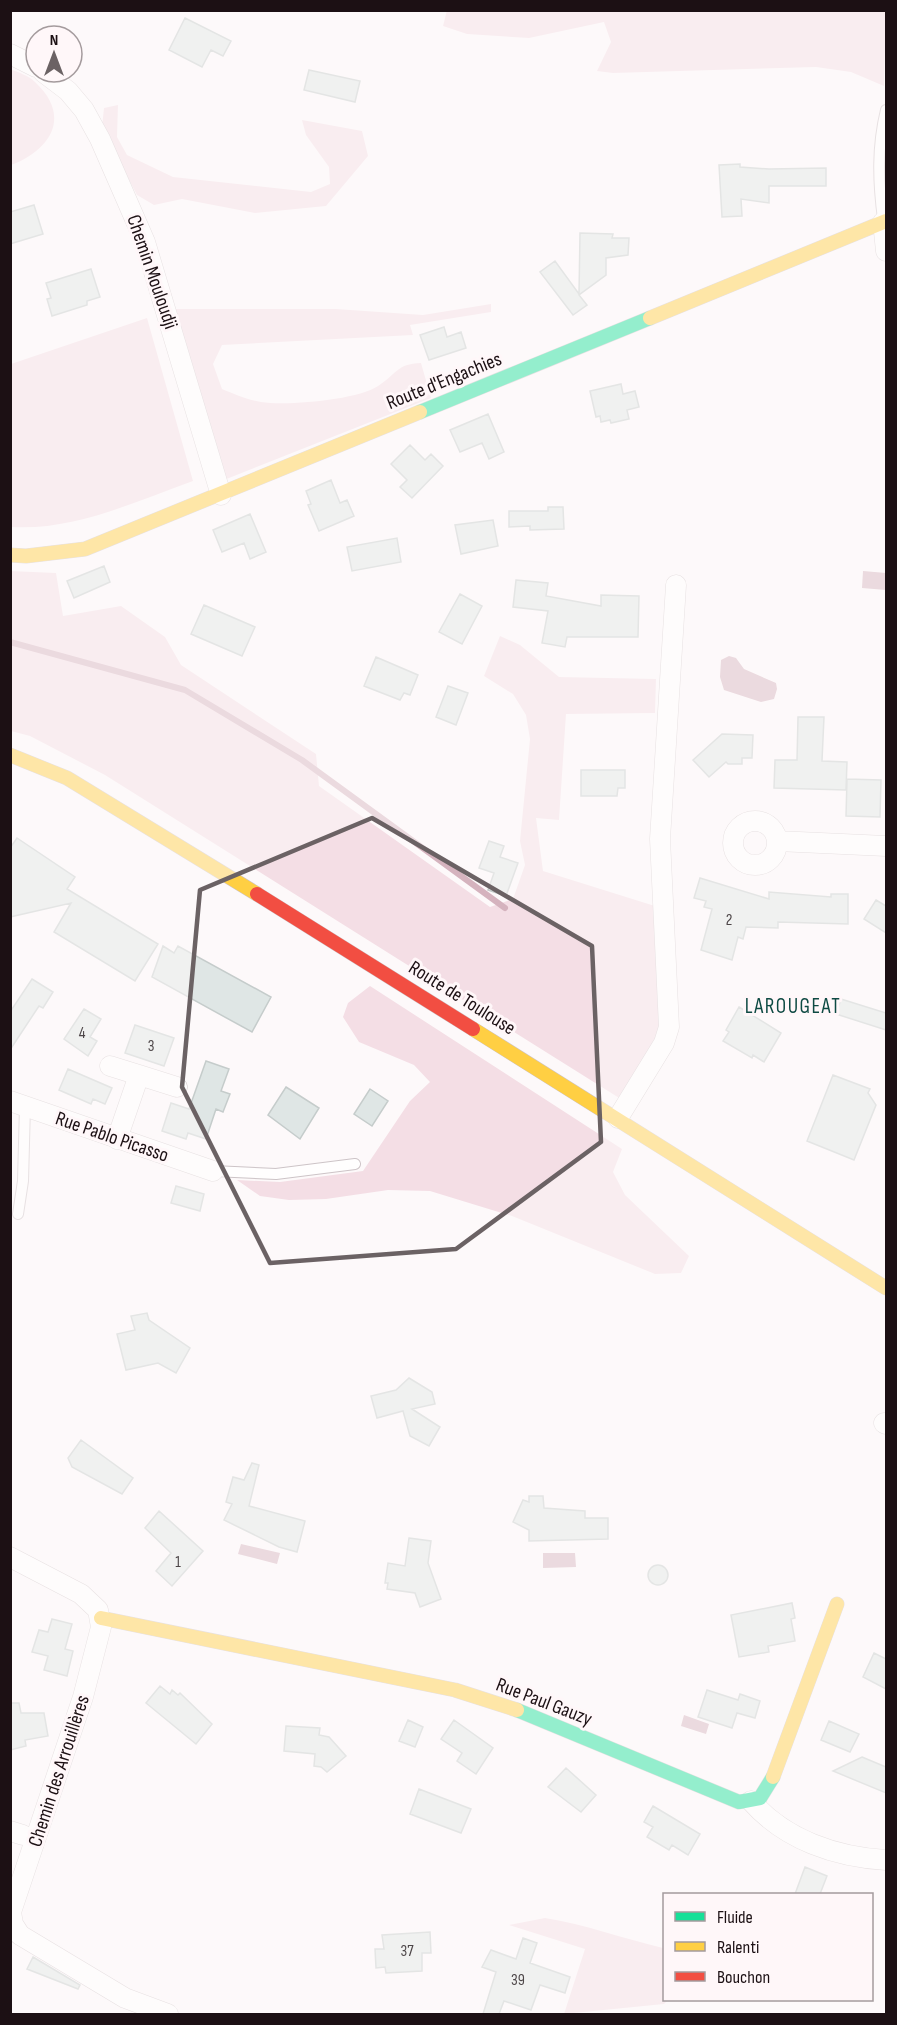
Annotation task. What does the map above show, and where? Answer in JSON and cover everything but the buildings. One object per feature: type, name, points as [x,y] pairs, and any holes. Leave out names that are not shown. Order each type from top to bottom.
[{"type":"street","points":[[10,54],[24,61]]},
{"type":"street","name":"Chemin Mouloudji","points":[[58,84],[68,91],[84,110],[100,139],[145,242],[220,495]]},
{"type":"street","points":[[885,222],[886,251]]},
{"type":"street","name":"Route d'Engachies","points":[[10,555],[26,556],[85,549],[885,222]]},
{"type":"street","points":[[618,1118],[664,1043],[669,1027],[660,839],[676,585]]},
{"type":"street","name":"Route de Toulouse","points":[[10,755],[67,778],[121,809],[618,1118],[886,1288]]},
{"type":"street","points":[[777,841],[886,846]]},
{"type":"street","points":[[110,1065],[177,1087]]},
{"type":"street","points":[[117,1139],[139,1075]]},
{"type":"street","name":"Rue Pablo Picasso","points":[[18,1103],[213,1171]]},
{"type":"street","points":[[10,1557],[81,1593],[98,1610],[101,1618]]},
{"type":"street","points":[[837,1604],[769,1787],[760,1798],[751,1801],[766,1818],[793,1835],[850,1857],[886,1860]]},
{"type":"street","name":"Rue Paul Gauzy","points":[[101,1618],[454,1690],[512,1708],[729,1800],[751,1801]]},
{"type":"street","name":"Chemin des Arrouillères","points":[[101,1618],[100,1638],[83,1697],[11,1912],[13,1924],[20,1935],[125,1998],[168,2014]]},
{"type":"lane","points":[[885,222],[878,181],[880,137],[886,110]]},
{"type":"lane","points":[[18,1103],[23,1181],[18,1214]]},
{"type":"lane","points":[[213,1171],[276,1174],[354,1164]]},
{"type":"highlighted area","points":[[372,818],[592,946],[601,1142],[456,1249],[270,1263],[182,1087],[200,890]]},
{"type":"shaded area","points":[[447,10],[886,11],[884,86],[851,72],[816,67],[613,73],[597,71],[611,42],[604,22],[529,38],[467,34],[443,26]]},
{"type":"shaded area","points":[[10,69],[24,75],[24,84],[36,84],[46,95],[52,107],[54,119],[52,131],[46,141],[25,159],[11,165]]},
{"type":"shaded area","points":[[118,105],[117,137],[127,155],[173,177],[311,192],[330,184],[329,167],[306,135],[302,120],[362,131],[368,156],[326,206],[255,213],[182,199],[154,205],[137,195],[102,127],[104,108]]},
{"type":"shaded area","points":[[491,304],[491,312],[410,325],[413,335],[222,345],[213,364],[222,389],[251,400],[273,403],[304,402],[355,395],[378,386],[406,365],[421,363],[431,398],[224,480],[173,309],[336,309],[423,315]]},
{"type":"shaded area","points":[[147,318],[193,481],[81,520],[34,527],[11,527],[11,364]]},
{"type":"shaded area","points":[[10,571],[56,573],[63,616],[121,606],[165,637],[181,665],[316,754],[319,786],[490,907],[513,899],[525,865],[520,841],[530,739],[526,715],[513,694],[484,676],[500,636],[520,645],[559,677],[656,679],[655,713],[566,714],[559,820],[536,818],[543,871],[658,907],[661,1030],[624,1101],[105,775],[30,736],[11,731]]},
{"type":"shaded area","points":[[863,571],[886,573],[886,590],[862,588]]},
{"type":"shaded area","points":[[729,656],[736,658],[744,669],[776,683],[774,699],[761,702],[724,690],[720,677],[721,660]]},
{"type":"shaded area","points":[[370,986],[622,1149],[613,1172],[625,1195],[689,1256],[681,1273],[655,1274],[512,1216],[430,1191],[388,1190],[326,1199],[289,1200],[260,1196],[237,1180],[280,1182],[363,1171],[410,1101],[430,1082],[414,1065],[359,1042],[343,1017],[348,1003]]},
{"type":"shaded area","points":[[241,1544],[280,1553],[277,1564],[238,1554]]},
{"type":"shaded area","points":[[543,1553],[575,1553],[576,1567],[543,1568]]},
{"type":"shaded area","points":[[684,1715],[709,1724],[706,1734],[681,1726]]},
{"type":"shaded area","points":[[545,1918],[663,1948],[663,2001],[667,2001],[664,2004],[564,2014],[585,1949],[509,1925]]},
{"type":"waterway","points":[[10,642],[185,690],[302,760],[505,908]]},
{"type":"traffic: fast","points":[[420,412],[650,318]]},
{"type":"traffic: fast","points":[[517,1710],[739,1802],[760,1798],[773,1777]]},
{"type":"traffic: slow","points":[[650,318],[886,221]]},
{"type":"traffic: slow","points":[[10,555],[26,556],[85,549],[420,412]]},
{"type":"traffic: slow","points":[[10,755],[67,778],[257,894]]},
{"type":"traffic: slow","points":[[473,1029],[886,1288]]},
{"type":"traffic: slow","points":[[773,1777],[837,1604]]},
{"type":"traffic: slow","points":[[101,1618],[455,1690],[517,1710]]},
{"type":"traffic: jam","points":[[257,894],[473,1029]]},
{"type":"district","name":"LAROUGEAT","points":[[793,1006]]}]
